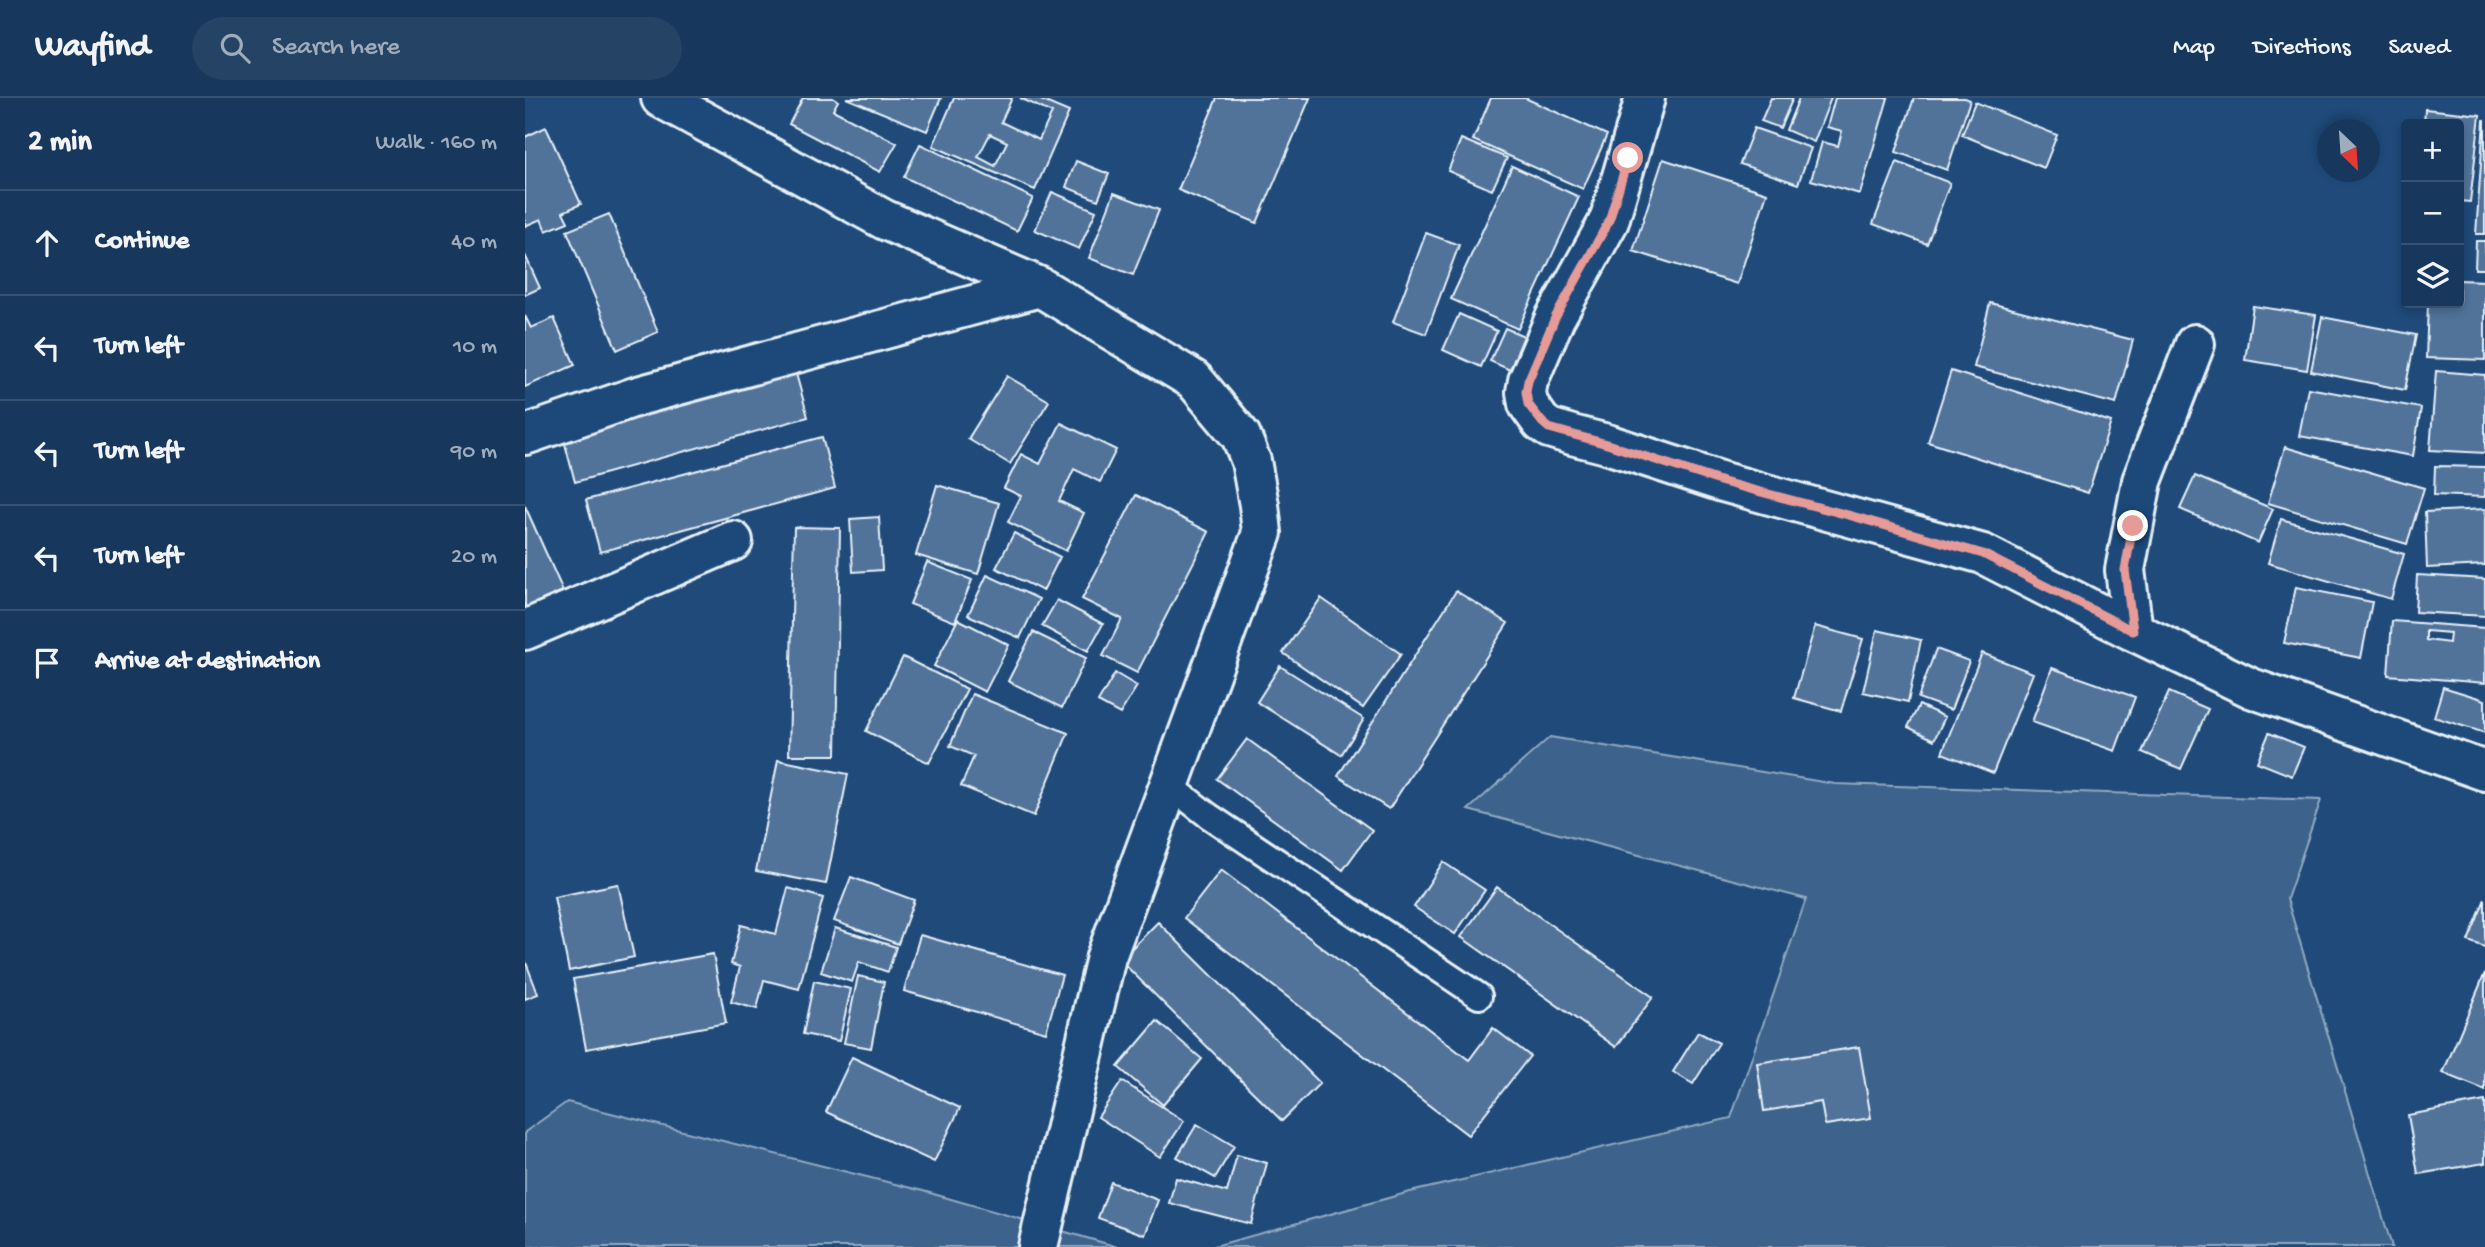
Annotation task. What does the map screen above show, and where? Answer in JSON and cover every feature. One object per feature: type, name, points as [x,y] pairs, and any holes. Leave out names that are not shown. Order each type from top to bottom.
[{"type":"street","points":[[661,98],[885,220],[1040,287],[1193,380],[1241,436],[1251,461],[1262,533],[1106,957],[1038,1247]]},
{"type":"street","points":[[1645,98],[1609,221],[1555,318],[1528,381],[1528,404],[1542,422],[1560,432],[1607,444],[1723,482],[1983,554],[2252,688],[2485,771]]},
{"type":"street","points":[[525,435],[638,396],[1040,287]]},
{"type":"street","points":[[2133,631],[2125,570],[2140,492],[2195,344]]},
{"type":"street","points":[[525,630],[733,541]]},
{"type":"lane","points":[[1169,785],[1209,816],[1479,996]]},
{"type":"shaded area","points":[[1550,737],[1835,784],[2321,800],[2287,899],[2392,1247],[1211,1247],[1410,1192],[1731,1118],[1806,899],[1468,810]]},
{"type":"shaded area","points":[[567,1102],[923,1191],[1118,1247],[525,1247],[525,1132]]},
{"type":"building","points":[[803,98],[833,98],[838,101],[833,110],[897,143],[880,172],[789,124]]},
{"type":"building","points":[[846,98],[941,98],[927,131]]},
{"type":"building","points":[[954,98],[1012,98],[1001,122],[1039,140],[1052,113],[1020,98],[1036,98],[1069,112],[1035,190],[933,146]],"holes":[[[990,134],[1007,142],[995,166],[978,157]]]},
{"type":"building","points":[[1217,98],[1310,98],[1257,223],[1178,190]]},
{"type":"building","points":[[1491,98],[1525,98],[1607,135],[1583,189],[1473,140]]},
{"type":"building","points":[[1771,98],[1793,98],[1780,128],[1761,121]]},
{"type":"building","points":[[1799,98],[1831,98],[1814,142],[1786,130]]},
{"type":"building","points":[[1835,98],[1888,98],[1860,194],[1811,180],[1822,142],[1838,146],[1842,131],[1827,127]]},
{"type":"building","points":[[1914,98],[1970,100],[1947,170],[1896,152]]},
{"type":"building","points":[[1975,102],[2057,135],[2044,168],[1962,135]]},
{"type":"building","points":[[2425,109],[2480,115],[2470,202],[2464,201],[2464,119],[2424,119]]},
{"type":"building","points":[[2484,120],[2485,234],[2476,234]]},
{"type":"building","points":[[546,127],[581,204],[563,212],[568,222],[546,231],[541,219],[525,226],[525,137]]},
{"type":"building","points":[[1754,128],[1811,148],[1798,184],[1740,164]]},
{"type":"building","points":[[1461,139],[1507,158],[1492,190],[1448,171]]},
{"type":"building","points":[[920,144],[1033,198],[1017,231],[904,177]]},
{"type":"building","points":[[1663,159],[1767,193],[1737,284],[1633,251]]},
{"type":"building","points":[[1076,161],[1109,174],[1098,200],[1066,187]]},
{"type":"building","points":[[1897,162],[1950,183],[1927,244],[1873,224]]},
{"type":"building","points":[[1512,166],[1579,197],[1518,329],[1451,299]]},
{"type":"building","points":[[1052,192],[1096,211],[1079,249],[1035,230]]},
{"type":"building","points":[[1114,193],[1159,210],[1133,275],[1089,258]]},
{"type":"building","points":[[609,214],[658,332],[617,350],[567,231]]},
{"type":"building","points":[[1426,233],[1459,245],[1426,334],[1393,322]]},
{"type":"building","points":[[2476,241],[2485,241],[2485,269],[2475,269]]},
{"type":"building","points":[[525,255],[540,288],[525,295]]},
{"type":"building","points":[[2464,280],[2485,281],[2485,360],[2426,358],[2428,308],[2464,308]]},
{"type":"building","points":[[1990,303],[2133,340],[2116,404],[1974,367]]},
{"type":"building","points":[[2253,306],[2316,315],[2307,370],[2245,360]]},
{"type":"building","points":[[1459,314],[1497,331],[1481,367],[1443,350]]},
{"type":"building","points":[[525,316],[531,328],[554,318],[575,365],[525,387]]},
{"type":"building","points":[[2322,317],[2416,335],[2405,390],[2311,371]]},
{"type":"building","points":[[1505,328],[1524,336],[1510,370],[1490,361]]},
{"type":"building","points":[[795,370],[808,417],[575,482],[563,436]]},
{"type":"building","points":[[1951,371],[2111,422],[2088,493],[1928,442]]},
{"type":"building","points":[[2436,371],[2485,375],[2485,453],[2430,450]]},
{"type":"building","points":[[1007,376],[1049,401],[1010,464],[968,439]]},
{"type":"building","points":[[2308,388],[2421,408],[2413,456],[2299,436]]},
{"type":"building","points":[[1061,423],[1116,450],[1100,482],[1074,469],[1059,501],[1084,513],[1066,551],[1008,522],[1021,496],[1004,488],[1021,454],[1040,464]]},
{"type":"building","points":[[822,437],[835,488],[600,552],[586,500]]},
{"type":"building","points":[[2285,447],[2424,488],[2407,544],[2268,503]]},
{"type":"building","points":[[2435,466],[2485,467],[2485,497],[2434,495]]},
{"type":"building","points":[[2195,476],[2273,509],[2258,543],[2180,509]]},
{"type":"building","points":[[937,485],[999,503],[978,574],[916,555]]},
{"type":"building","points":[[1136,495],[1209,532],[1137,673],[1103,656],[1122,619],[1082,599]]},
{"type":"building","points":[[525,506],[563,591],[525,608]]},
{"type":"building","points":[[2485,509],[2485,565],[2427,568],[2425,512]]},
{"type":"building","points":[[879,517],[882,570],[853,572],[850,519]]},
{"type":"building","points":[[2281,519],[2404,554],[2391,599],[2268,563]]},
{"type":"building","points":[[794,527],[840,528],[836,755],[789,755]]},
{"type":"building","points":[[1014,533],[1060,557],[1043,591],[996,568]]},
{"type":"building","points":[[927,562],[972,580],[955,622],[910,604]]},
{"type":"building","points":[[987,575],[1039,599],[1020,638],[968,615]]},
{"type":"building","points":[[2417,575],[2485,579],[2485,616],[2415,612]]},
{"type":"building","points":[[2296,587],[2372,602],[2361,658],[2284,643]]},
{"type":"building","points":[[1456,591],[1508,623],[1389,809],[1338,776]]},
{"type":"building","points":[[1321,598],[1401,654],[1363,708],[1283,653]]},
{"type":"building","points":[[1057,600],[1103,624],[1088,651],[1042,626]]},
{"type":"building","points":[[958,619],[1009,645],[985,692],[934,666]]},
{"type":"building","points":[[2392,621],[2485,628],[2485,683],[2388,675]],"holes":[[[2426,631],[2450,633],[2449,643],[2426,640]]]},
{"type":"building","points":[[1815,626],[1863,639],[1841,711],[1794,698]]},
{"type":"building","points":[[1877,630],[1921,640],[1908,702],[1863,692]]},
{"type":"building","points":[[1033,632],[1086,658],[1062,708],[1008,681]]},
{"type":"building","points":[[1936,649],[1969,661],[1951,710],[1918,698]]},
{"type":"building","points":[[1982,653],[2033,673],[1993,773],[1942,753]]},
{"type":"building","points":[[903,657],[967,689],[929,763],[866,731]]},
{"type":"building","points":[[1280,666],[1364,719],[1341,755],[1257,702]]},
{"type":"building","points":[[2052,668],[2135,697],[2115,751],[2032,722]]},
{"type":"building","points":[[1115,673],[1137,686],[1120,714],[1098,702]]},
{"type":"building","points":[[2443,687],[2485,700],[2485,733],[2434,717]]},
{"type":"building","points":[[2169,692],[2208,709],[2181,769],[2142,752]]},
{"type":"building","points":[[972,694],[1068,733],[1034,816],[961,786],[974,756],[950,746]]},
{"type":"building","points":[[1919,705],[1945,717],[1934,740],[1908,727]]},
{"type":"building","points":[[2269,733],[2304,747],[2292,776],[2257,762]]},
{"type":"building","points":[[1247,739],[1372,830],[1343,870],[1217,779]]},
{"type":"building","points":[[778,760],[848,774],[826,884],[756,871]]},
{"type":"building","points":[[1443,862],[1485,890],[1455,934],[1414,907]]},
{"type":"building","points":[[1221,870],[1469,1060],[1493,1028],[1530,1056],[1468,1135],[1184,918]]},
{"type":"building","points":[[851,877],[914,900],[898,944],[834,921]]},
{"type":"building","points":[[618,884],[634,957],[569,971],[554,897]]},
{"type":"building","points":[[1497,887],[1653,997],[1616,1047],[1461,937]]},
{"type":"building","points":[[788,888],[823,898],[799,989],[764,980],[757,1009],[731,1002],[740,967],[731,964],[741,925],[776,934]]},
{"type":"building","points":[[2485,899],[2485,947],[2468,941]]},
{"type":"building","points":[[1158,922],[1320,1083],[1282,1121],[1120,960]]},
{"type":"building","points":[[835,928],[896,947],[888,972],[859,962],[852,982],[821,972]]},
{"type":"building","points":[[920,935],[1062,975],[1046,1032],[904,991]]},
{"type":"building","points":[[713,954],[726,1023],[586,1049],[573,979]]},
{"type":"building","points":[[525,960],[538,994],[525,999]]},
{"type":"building","points":[[2485,973],[2485,1090],[2443,1073]]},
{"type":"building","points":[[858,976],[884,982],[871,1048],[844,1043]]},
{"type":"building","points":[[814,981],[851,989],[839,1041],[803,1034]]},
{"type":"building","points":[[1157,1021],[1202,1059],[1163,1105],[1118,1067]]},
{"type":"building","points":[[1698,1032],[1719,1043],[1693,1084],[1673,1072]]},
{"type":"building","points":[[1859,1047],[1871,1118],[1825,1125],[1821,1102],[1764,1111],[1757,1063]]},
{"type":"building","points":[[852,1057],[960,1108],[934,1162],[826,1112]]},
{"type":"building","points":[[1122,1081],[1184,1121],[1160,1157],[1098,1117]]},
{"type":"building","points":[[2485,1101],[2485,1163],[2418,1174],[2408,1115]]},
{"type":"building","points":[[1197,1124],[1234,1146],[1215,1178],[1177,1157]]},
{"type":"building","points":[[1237,1155],[1267,1163],[1251,1224],[1169,1203],[1176,1178],[1227,1192]]},
{"type":"building","points":[[1111,1182],[1158,1200],[1145,1235],[1098,1218]]},
{"type":"route","points":[[1628,158],[1609,221],[1555,318],[1528,381],[1528,404],[1549,428],[1723,482],[1983,554],[2133,631],[2125,570],[2133,526]]}]
